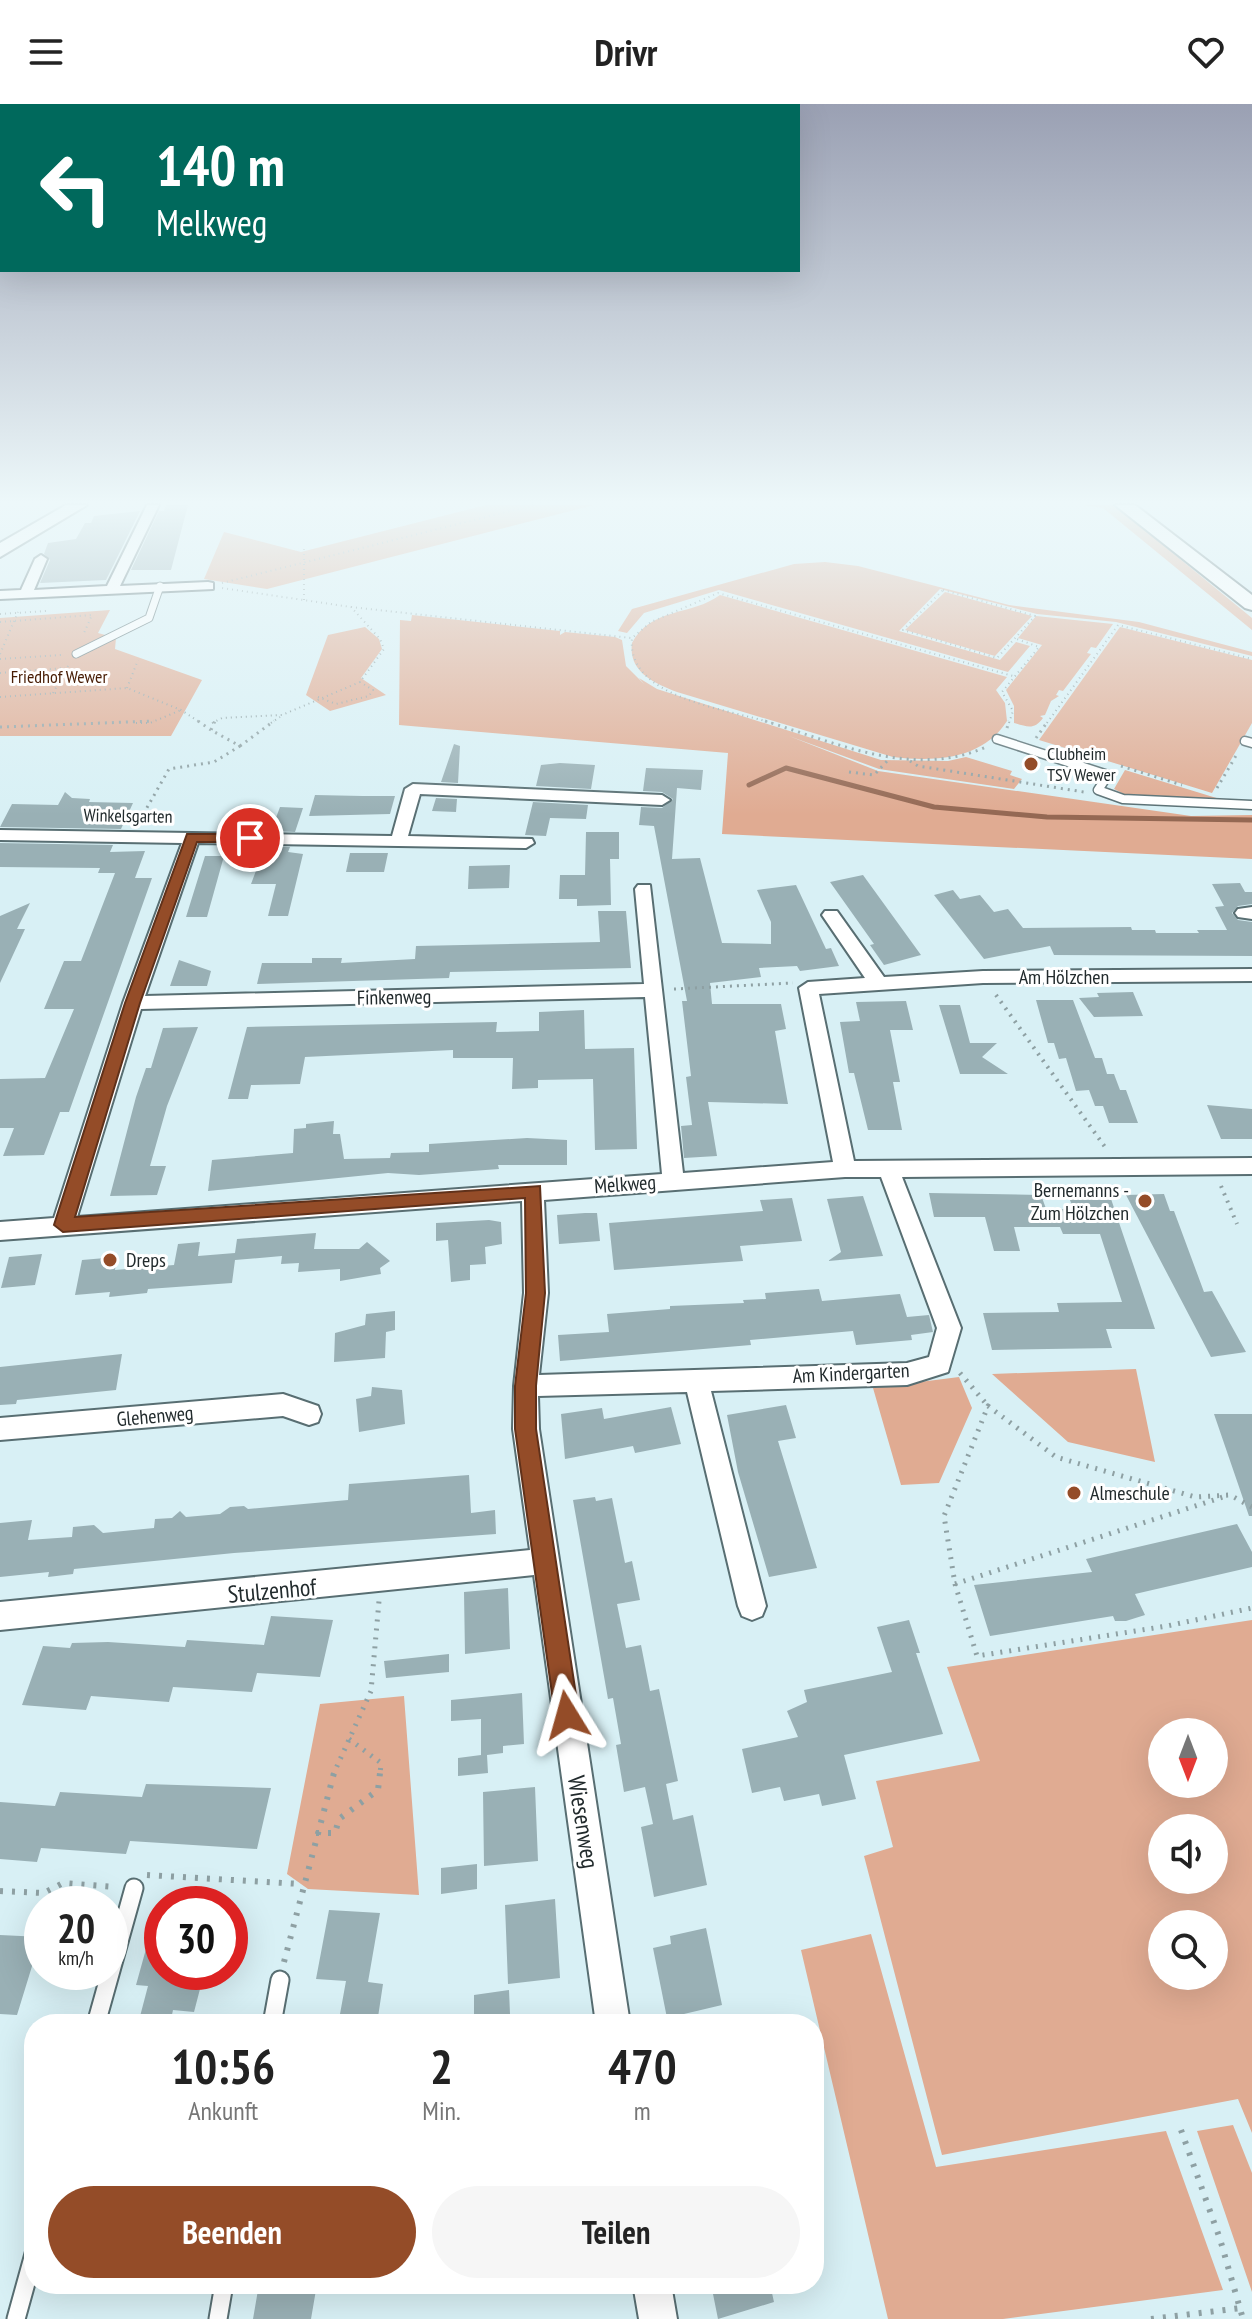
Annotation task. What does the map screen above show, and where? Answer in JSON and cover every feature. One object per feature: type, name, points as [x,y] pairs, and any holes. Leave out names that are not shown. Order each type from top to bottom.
[{"type":"street","points":[[399,840],[413,789],[662,800]]},
{"type":"street","name":"Winkelsgarten","points":[[0,835],[526,843]]},
{"type":"street","points":[[63,1225],[133,1003],[192,837]]},
{"type":"street","points":[[644,889],[673,1181]]},
{"type":"street","points":[[831,915],[877,981]]},
{"type":"street","name":"Am Hölzchen","points":[[808,988],[877,981],[983,977],[1252,975]]},
{"type":"street","points":[[808,988],[845,1169]]},
{"type":"street","name":"Finkenweg","points":[[133,1003],[655,990]]},
{"type":"street","name":"Melkweg","points":[[0,1231],[845,1169],[1252,1166]]},
{"type":"street","name":"Am Kindergarten","points":[[526,1386],[696,1378],[907,1374],[939,1365],[949,1328],[888,1168]]},
{"type":"street","name":"Wiesenweg","points":[[533,1191],[536,1293],[526,1386],[526,1429],[612,2014]]},
{"type":"street","points":[[696,1378],[752,1606]]},
{"type":"street","name":"Glehenweg","points":[[0,1429],[283,1405],[309,1414]]},
{"type":"street","name":"Stulzenhof","points":[[0,1616],[383,1580],[544,1561]]},
{"type":"street","points":[[654,2294],[658,2319]]},
{"type":"lane","points":[[76,654],[149,618],[152,608]]},
{"type":"lane","points":[[997,739],[1108,775],[1098,790],[1123,799],[1252,805]]},
{"type":"lane","points":[[99,2014],[134,1888]]},
{"type":"lane","points":[[274,2014],[280,1980]]},
{"type":"lane","points":[[16,2319],[24,2290]]},
{"type":"lane","points":[[218,2319],[222,2294]]},
{"type":"path","points":[[19,608],[0,657],[76,654]]},
{"type":"path","points":[[132,837],[169,769],[214,762],[282,715],[318,697],[360,682],[384,649],[380,639],[352,608]]},
{"type":"path","points":[[363,608],[632,638]]},
{"type":"path","points":[[692,608],[659,616],[632,638],[630,651],[642,678],[657,688],[890,758],[910,761],[970,754],[997,739],[1011,725],[1013,711],[1002,692],[1039,647],[1014,638]]},
{"type":"path","points":[[773,608],[1013,676]]},
{"type":"path","points":[[925,608],[903,630],[997,658],[1035,616],[1008,608]]},
{"type":"path","points":[[404,613],[405,620]]},
{"type":"path","points":[[0,622],[92,615]]},
{"type":"path","points":[[1049,744],[1035,740],[1118,625],[1252,659]]},
{"type":"path","points":[[562,629],[563,636]]},
{"type":"path","points":[[53,693],[76,654]]},
{"type":"path","points":[[31,671],[36,657]]},
{"type":"path","points":[[127,688],[138,660]]},
{"type":"path","points":[[0,673],[67,668]]},
{"type":"path","points":[[318,697],[327,704],[342,704],[369,696],[373,690],[360,682]]},
{"type":"path","points":[[0,697],[127,688],[181,710],[240,746]]},
{"type":"path","points":[[0,727],[150,723],[181,710]]},
{"type":"path","points":[[211,730],[212,723],[222,718],[282,715]]},
{"type":"path","points":[[1213,794],[1248,742]]},
{"type":"path","points":[[849,772],[874,775],[890,758]]},
{"type":"path","points":[[910,761],[918,766],[982,777],[1011,778],[1090,793],[1098,790]]},
{"type":"path","points":[[1118,765],[1186,786]]},
{"type":"path","points":[[983,977],[1120,1168]]},
{"type":"path","points":[[655,990],[790,982],[808,988]]},
{"type":"path","points":[[1213,1166],[1237,1224]]},
{"type":"path","points":[[965,1375],[988,1406],[1056,1457],[1195,1497],[1230,1495],[1252,1507]]},
{"type":"path","points":[[988,1406],[944,1516],[955,1584],[977,1656],[1167,1626],[1252,1608]]},
{"type":"path","points":[[955,1584],[1230,1495]]},
{"type":"path","points":[[280,1980],[329,1783],[371,1691],[383,1580]]},
{"type":"path","points":[[315,1833],[335,1833],[339,1819],[378,1790],[381,1763],[349,1739]]},
{"type":"path","points":[[1181,2130],[1243,2319]]},
{"type":"path","points":[[1151,2319],[1241,2308]]},
{"type":"green space","points":[[659,608],[644,613],[627,633],[618,631],[632,609]]},
{"type":"green space","points":[[690,608],[767,608],[1007,677],[996,690],[1005,703],[1007,721],[984,744],[956,756],[925,759],[893,757],[660,685],[638,669],[632,643],[640,631],[661,618]]},
{"type":"green space","points":[[784,608],[921,608],[899,631],[1000,660],[1016,642],[1030,646],[1008,672]]},
{"type":"green space","points":[[928,608],[1004,608],[1032,616],[995,656],[905,630]]},
{"type":"green space","points":[[1015,608],[1139,622],[1252,652],[1252,656],[1116,622],[1037,614]]},
{"type":"green space","points":[[1226,608],[1240,608],[1252,618],[1252,630]]},
{"type":"green space","name":"Friedhof Wewer","points":[[110,610],[98,633],[116,638],[115,649],[202,680],[171,736],[0,736],[0,618]]},
{"type":"green space","points":[[412,615],[560,631],[560,635],[565,632],[615,637],[622,640],[626,666],[644,684],[639,678],[657,689],[881,760],[948,761],[966,757],[1012,771],[1010,775],[1022,779],[1014,789],[879,769],[789,736],[878,771],[1191,816],[1252,815],[1252,859],[722,834],[728,753],[399,725],[400,620],[411,621]]},
{"type":"green space","points":[[1036,616],[1113,624],[1096,648],[1091,647],[1087,653],[1091,654],[1063,691],[1059,690],[1056,695],[1059,696],[1051,701],[1045,715],[1040,716],[1043,718],[1034,726],[1027,726],[1014,723],[1014,706],[1006,690],[1042,645],[1018,638]]},
{"type":"green space","points":[[365,627],[379,639],[382,649],[361,678],[386,695],[330,711],[306,695],[328,635]]},
{"type":"green space","points":[[1120,627],[1252,660],[1252,723],[1212,793],[1039,740]]},
{"type":"green space","points":[[1125,770],[1223,800],[1124,794],[1114,789]]},
{"type":"green space","points":[[1136,1369],[1155,1462],[1068,1442],[992,1374]]},
{"type":"green space","points":[[959,1377],[972,1408],[939,1483],[901,1485],[873,1388]]},
{"type":"green space","points":[[1252,1620],[1252,2133],[1238,2099],[942,2155],[864,1856],[893,1847],[876,1781],[980,1761],[947,1667]]},
{"type":"green space","points":[[404,1696],[419,1895],[308,1889],[287,1874],[320,1704]]},
{"type":"green space","points":[[871,1934],[936,2167],[1166,2131],[1223,2290],[1003,2319],[888,2319],[824,2048],[824,2014],[816,2014],[801,1950]]},
{"type":"green space","points":[[1233,2125],[1252,2173],[1252,2292],[1197,2131]]},
{"type":"building","points":[[454,744],[460,746],[458,783],[441,782]]},
{"type":"building","points":[[541,765],[595,765],[591,789],[536,786]]},
{"type":"building","points":[[646,768],[703,770],[701,790],[677,788],[672,859],[700,858],[722,943],[771,944],[771,922],[757,890],[796,885],[826,949],[831,948],[839,966],[800,971],[797,966],[759,968],[761,977],[710,983],[712,1004],[781,1004],[786,1029],[775,1031],[788,1104],[708,1102],[717,1156],[684,1158],[681,1126],[692,1125],[686,1077],[691,1076],[682,1001],[687,1001],[654,826],[639,825],[641,807],[662,808],[673,799],[662,792],[643,791]]},
{"type":"building","points":[[65,792],[72,798],[90,799],[89,802],[133,803],[121,829],[0,827],[12,804],[58,805]]},
{"type":"building","points":[[315,795],[395,796],[390,814],[309,816]]},
{"type":"building","points":[[436,798],[457,799],[456,812],[432,811]]},
{"type":"building","points":[[533,802],[588,805],[586,819],[550,818],[546,836],[525,835]]},
{"type":"building","points":[[280,807],[303,808],[295,832],[271,831]]},
{"type":"building","points":[[586,832],[619,832],[619,859],[610,859],[611,905],[577,906],[577,899],[559,899],[560,875],[585,875]]},
{"type":"building","points":[[0,843],[113,845],[110,852],[145,851],[135,878],[152,878],[69,1112],[60,1112],[44,1155],[3,1156],[14,1128],[0,1128],[0,1079],[45,1078],[74,1009],[44,1009],[64,961],[81,961],[115,873],[98,873],[100,868],[0,867]]},
{"type":"building","points":[[265,847],[290,847],[288,852],[303,854],[288,916],[268,916],[276,884],[251,884]]},
{"type":"building","points":[[350,853],[388,853],[384,872],[346,872]]},
{"type":"building","points":[[205,856],[224,856],[207,917],[186,917]]},
{"type":"building","points":[[510,865],[509,888],[468,889],[469,866]]},
{"type":"building","points":[[863,875],[921,955],[884,965],[870,945],[874,944],[830,882]]},
{"type":"building","points":[[1240,883],[1245,892],[1252,892],[1252,904],[1238,906],[1232,913],[1238,920],[1252,922],[1252,956],[1054,955],[1050,946],[984,959],[934,895],[953,890],[960,899],[980,895],[994,912],[1008,909],[1023,928],[1131,927],[1132,930],[1155,930],[1156,933],[1199,933],[1197,930],[1227,930],[1215,907],[1224,906],[1212,884]]},
{"type":"building","points":[[30,903],[17,929],[25,929],[0,983],[0,916]]},
{"type":"building","points":[[598,911],[626,911],[631,968],[450,972],[449,978],[257,984],[262,963],[312,963],[312,958],[342,958],[341,963],[415,959],[416,946],[600,942]]},
{"type":"building","points":[[179,960],[211,971],[207,986],[170,986]]},
{"type":"building","points":[[1133,992],[1143,1016],[1094,1017],[1079,998],[1099,997],[1097,993]]},
{"type":"building","points":[[1036,1000],[1073,1000],[1095,1058],[1102,1058],[1107,1074],[1114,1074],[1120,1090],[1126,1090],[1138,1123],[1109,1123],[1103,1106],[1095,1106],[1089,1090],[1076,1091],[1066,1058],[1059,1059],[1054,1043],[1048,1043]]},
{"type":"building","points":[[906,1001],[913,1030],[890,1030],[900,1082],[893,1082],[902,1130],[868,1130],[854,1073],[849,1073],[840,1022],[860,1021],[856,1002]]},
{"type":"building","points":[[939,1005],[960,1005],[970,1043],[997,1043],[982,1057],[1008,1074],[960,1074]]},
{"type":"building","points":[[584,1010],[585,1049],[634,1048],[637,1149],[595,1150],[593,1079],[538,1080],[538,1088],[512,1089],[513,1058],[453,1058],[453,1050],[305,1057],[300,1084],[251,1085],[248,1099],[228,1099],[247,1027],[497,1022],[496,1032],[539,1031],[539,1012]]},
{"type":"building","points":[[198,1027],[167,1106],[150,1166],[166,1166],[157,1195],[110,1196],[136,1097],[146,1068],[151,1068],[163,1028]]},
{"type":"building","points":[[1207,1105],[1252,1109],[1252,1139],[1221,1139]]},
{"type":"building","points":[[334,1121],[333,1134],[340,1134],[344,1159],[390,1158],[391,1153],[429,1152],[429,1144],[527,1138],[567,1140],[567,1165],[498,1165],[499,1169],[419,1175],[388,1173],[208,1191],[212,1160],[293,1153],[294,1129],[306,1128],[306,1124]]},
{"type":"building","points":[[929,1193],[1041,1195],[1048,1214],[1072,1206],[1068,1194],[1109,1193],[1155,1329],[1106,1329],[1112,1348],[992,1350],[983,1313],[1059,1312],[1057,1303],[1122,1302],[1100,1234],[1063,1234],[1060,1227],[1014,1227],[1020,1251],[994,1251],[985,1217],[934,1217]]},
{"type":"building","points":[[1164,1194],[1170,1211],[1174,1211],[1204,1292],[1212,1291],[1246,1352],[1211,1357],[1126,1195]]},
{"type":"building","points":[[863,1196],[883,1256],[828,1261],[841,1252],[827,1199]]},
{"type":"building","points":[[792,1198],[802,1241],[740,1246],[743,1261],[614,1270],[609,1223],[763,1211],[760,1200]]},
{"type":"building","points":[[597,1213],[600,1241],[559,1244],[557,1215]]},
{"type":"building","points":[[501,1222],[502,1244],[485,1247],[486,1264],[470,1265],[470,1280],[451,1282],[448,1240],[436,1241],[436,1223]]},
{"type":"building","points":[[316,1233],[314,1249],[359,1249],[367,1242],[390,1261],[380,1268],[381,1274],[340,1281],[340,1269],[298,1272],[299,1263],[281,1264],[282,1256],[235,1260],[232,1283],[148,1289],[147,1293],[109,1297],[110,1292],[75,1295],[82,1260],[117,1257],[115,1270],[174,1265],[178,1244],[200,1242],[198,1256],[235,1253],[237,1239]]},
{"type":"building","points":[[42,1254],[35,1285],[1,1288],[9,1257]]},
{"type":"building","points":[[819,1289],[822,1301],[900,1294],[907,1317],[929,1315],[933,1332],[911,1335],[912,1340],[856,1345],[853,1331],[750,1340],[751,1345],[560,1361],[558,1335],[609,1332],[607,1314],[670,1309],[670,1306],[744,1303],[743,1300],[766,1299],[765,1293]]},
{"type":"building","points":[[395,1311],[395,1330],[386,1332],[385,1358],[334,1362],[335,1333],[365,1325],[366,1314]]},
{"type":"building","points":[[122,1354],[116,1390],[17,1400],[16,1404],[0,1405],[0,1367]]},
{"type":"building","points":[[372,1387],[402,1390],[405,1424],[359,1432],[356,1399],[371,1396]]},
{"type":"building","points":[[786,1405],[796,1438],[778,1441],[817,1568],[769,1577],[738,1472],[727,1415]]},
{"type":"building","points":[[671,1407],[681,1444],[635,1453],[633,1446],[565,1459],[561,1414],[602,1408],[604,1419]]},
{"type":"building","points":[[1214,1414],[1252,1414],[1252,1516],[1249,1516]]},
{"type":"building","points":[[469,1475],[471,1513],[495,1510],[496,1534],[234,1553],[74,1569],[73,1574],[48,1577],[49,1572],[0,1577],[0,1523],[32,1520],[28,1540],[72,1537],[73,1527],[94,1525],[103,1533],[154,1528],[155,1519],[172,1518],[180,1511],[186,1517],[220,1514],[230,1507],[244,1506],[248,1509],[348,1500],[349,1484]]},
{"type":"building","points":[[595,1497],[596,1501],[612,1498],[625,1563],[632,1561],[640,1600],[617,1604],[626,1648],[641,1645],[650,1691],[659,1689],[678,1781],[666,1784],[673,1820],[693,1815],[707,1885],[654,1897],[641,1827],[653,1824],[645,1787],[624,1792],[616,1745],[621,1744],[613,1698],[608,1699],[573,1500]]},
{"type":"building","name":"Almeschule","points":[[1237,1524],[1252,1552],[1252,1567],[1135,1594],[1145,1615],[1126,1621],[1115,1621],[1113,1616],[990,1636],[974,1585],[1092,1572],[1086,1559]]},
{"type":"building","points":[[508,1588],[510,1649],[465,1654],[464,1592]]},
{"type":"building","points":[[271,1616],[333,1620],[320,1677],[257,1673],[252,1692],[173,1687],[169,1702],[91,1696],[86,1710],[22,1705],[43,1646],[70,1648],[72,1643],[108,1642],[185,1647],[187,1640],[264,1645]]},
{"type":"building","points":[[909,1620],[920,1653],[916,1653],[943,1734],[844,1755],[856,1799],[822,1806],[819,1794],[784,1801],[780,1787],[752,1793],[742,1749],[798,1737],[787,1711],[807,1702],[804,1690],[892,1672],[877,1627]]},
{"type":"building","points":[[449,1654],[449,1672],[386,1678],[384,1661]]},
{"type":"building","points":[[522,1693],[524,1744],[503,1746],[503,1753],[487,1755],[488,1773],[458,1776],[458,1758],[481,1755],[481,1719],[451,1721],[451,1700]]},
{"type":"building","points":[[146,1784],[271,1788],[257,1849],[130,1841],[126,1854],[41,1848],[37,1862],[0,1859],[0,1802],[55,1806],[60,1792],[142,1797]]},
{"type":"building","points":[[535,1787],[538,1861],[484,1866],[483,1792]]},
{"type":"building","points":[[477,1864],[477,1889],[441,1894],[441,1868]]},
{"type":"building","points":[[555,1899],[560,1978],[508,1984],[505,1905]]},
{"type":"building","points":[[329,1910],[380,1913],[368,1982],[383,1984],[378,2014],[340,2014],[346,1981],[316,1979]]},
{"type":"building","points":[[706,1928],[722,2005],[684,2014],[666,2014],[653,1948],[671,1944],[670,1936]]},
{"type":"building","points":[[0,1935],[24,1936],[25,1990],[17,2015],[0,2014]]},
{"type":"building","points":[[144,1956],[144,1986],[136,1985]]},
{"type":"building","points":[[147,1990],[200,1990],[194,2012],[173,2010],[172,2014],[141,2014]]},
{"type":"building","points":[[509,1990],[510,2014],[474,2014],[474,1995]]},
{"type":"building","points":[[257,2294],[315,2294],[311,2319],[253,2319]]},
{"type":"building","points":[[713,2294],[772,2294],[774,2302],[718,2319]]},
{"type":"waterway","points":[[749,785],[786,768],[934,807],[1047,817],[1252,820]]},
{"type":"place","name":"Clubheim TSV Wewer","points":[[1031,764]]},
{"type":"place","name":"Bernemanns - Zum Hölzchen","points":[[1145,1201]]},
{"type":"place","name":"Dreps","points":[[110,1260]]},
{"type":"place","name":"Almeschule","points":[[1074,1493]]},
{"type":"route","points":[[250,838],[192,837],[133,1003],[63,1225],[533,1191],[536,1293],[526,1386],[526,1429],[567,1715]]}]
